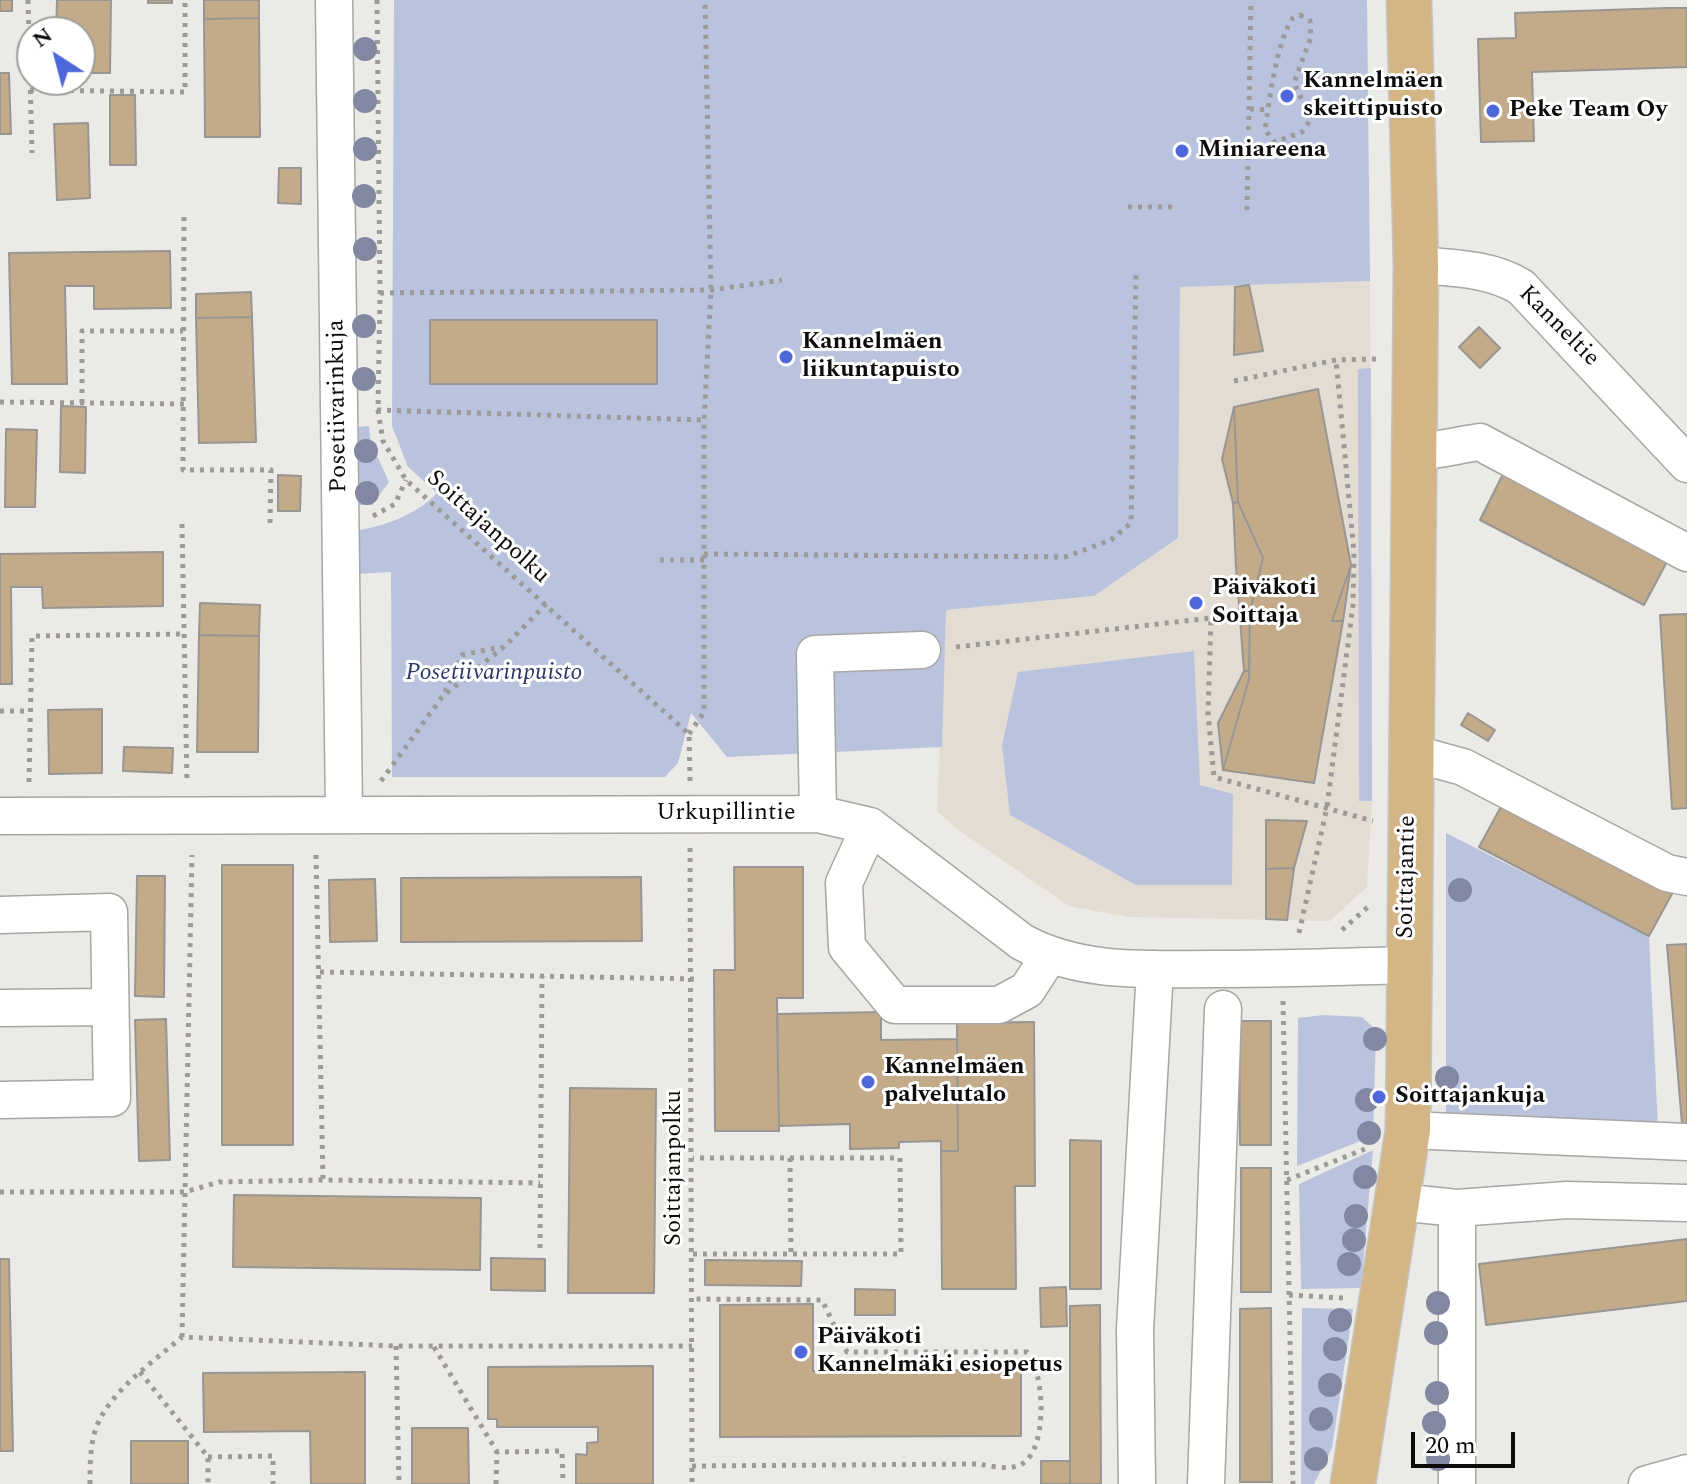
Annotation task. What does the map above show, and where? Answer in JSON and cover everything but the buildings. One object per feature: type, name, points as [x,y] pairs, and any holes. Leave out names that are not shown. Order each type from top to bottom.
[{"type":"main road","points":[[1409,0],[1416,265]]},
{"type":"main road","name":"Soittajantie","points":[[1353,1484],[1398,1202],[1392,1137],[1407,965],[1416,265]]},
{"type":"street","name":"Posetiivarinkuja","points":[[334,0],[344,813]]},
{"type":"street","name":"Kanneltie","points":[[1416,265],[1480,272],[1505,278],[1521,287],[1687,464]]},
{"type":"street","points":[[1412,451],[1436,452],[1449,446],[1480,442],[1687,553]]},
{"type":"street","points":[[818,814],[815,654],[934,649]]},
{"type":"street","points":[[1409,757],[1430,758],[1463,767],[1667,873],[1687,877]]},
{"type":"street","name":"Urkupillintie","points":[[0,816],[818,814],[870,826],[1022,942],[1049,956],[1090,966],[1155,969],[1407,965]]},
{"type":"street","points":[[870,826],[844,883],[847,947],[895,1005],[999,1005],[1027,990],[1049,956]]},
{"type":"street","points":[[0,915],[109,912],[112,1098],[0,1100]]},
{"type":"street","points":[[1137,1484],[1135,1329],[1155,969]]},
{"type":"street","points":[[0,1008],[110,1007]]},
{"type":"street","points":[[1206,1484],[1223,1009]]},
{"type":"street","points":[[1392,1137],[1687,1142]]},
{"type":"street","points":[[1398,1202],[1457,1208],[1567,1200],[1687,1203]]},
{"type":"street","points":[[1457,1208],[1457,1484]]},
{"type":"street","points":[[1647,1484],[1687,1473]]},
{"type":"path","points":[[96,91],[185,92],[185,0]]},
{"type":"path","name":"Soittajanpolku","points":[[377,0],[378,410],[383,441],[406,480],[689,734]]},
{"type":"path","points":[[690,785],[689,734],[704,712],[704,420],[711,290],[705,0]]},
{"type":"path","points":[[1247,210],[1251,0]]},
{"type":"path","points":[[1300,15],[1310,21],[1312,31],[1294,83],[1310,112],[1310,125],[1282,141],[1271,140],[1265,130],[1268,110],[1284,36],[1293,18],[1300,15]]},
{"type":"path","points":[[30,96],[32,153]]},
{"type":"path","points":[[1250,109],[1268,110]]},
{"type":"path","points":[[1128,207],[1177,207]]},
{"type":"path","points":[[184,217],[183,470],[271,470],[270,523]]},
{"type":"path","points":[[660,560],[704,557],[1065,557],[1111,540],[1131,523],[1136,275]]},
{"type":"path","points":[[380,293],[711,290],[782,280]]},
{"type":"path","points":[[82,403],[82,331],[183,331]]},
{"type":"path","points":[[1234,381],[1336,360],[1381,359]]},
{"type":"path","points":[[1297,940],[1327,807],[1353,605],[1354,553],[1336,360]]},
{"type":"path","points":[[0,402],[184,404]]},
{"type":"path","points":[[339,411],[704,420]]},
{"type":"path","points":[[182,524],[187,785]]},
{"type":"path","points":[[442,697],[506,645],[546,604]]},
{"type":"path","points":[[934,649],[1211,618],[1208,713],[1214,777],[1378,823]]},
{"type":"path","points":[[29,787],[32,636],[185,634]]},
{"type":"path","points":[[344,813],[378,784],[442,697],[462,655],[506,645]]},
{"type":"path","points":[[0,711],[30,711]]},
{"type":"path","name":"Soittajanpolku","points":[[691,853],[694,979],[692,1484]]},
{"type":"path","points":[[182,1337],[192,855]]},
{"type":"path","points":[[316,855],[323,1180]]},
{"type":"path","points":[[320,972],[694,979]]},
{"type":"path","points":[[540,1248],[542,976]]},
{"type":"path","points":[[1283,1007],[1293,1484]]},
{"type":"path","points":[[1287,1180],[1392,1137]]},
{"type":"path","points":[[693,1158],[900,1158],[901,1254],[693,1254]]},
{"type":"path","points":[[790,1158],[791,1254]]},
{"type":"path","points":[[0,1192],[185,1192],[219,1182],[323,1180],[540,1183]]},
{"type":"path","points":[[1289,1295],[1355,1299]]},
{"type":"path","points":[[692,1466],[978,1464],[1008,1468],[1023,1463],[1040,1439],[1039,1378],[1035,1361],[1027,1352],[847,1352],[822,1300],[693,1299]]},
{"type":"path","points":[[90,1484],[97,1426],[140,1372],[182,1337],[396,1346],[692,1346]]},
{"type":"path","points":[[396,1346],[399,1484]]},
{"type":"path","points":[[433,1346],[497,1452],[496,1484]]},
{"type":"path","points":[[140,1372],[208,1457],[208,1484]]},
{"type":"path","points":[[497,1452],[562,1451],[563,1484]]},
{"type":"path","points":[[208,1457],[273,1456],[273,1484]]},
{"type":"shaded area","name":"Päiväkoti Soittaja","points":[[1370,281],[1372,801],[1367,887],[1330,921],[1128,917],[1069,906],[960,831],[937,811],[946,610],[1094,596],[1178,538],[1180,287]]},
{"type":"green space","name":"Kannelmäen liikuntapuisto","points":[[394,0],[1367,0],[1370,281],[1180,287],[1178,538],[1094,596],[946,610],[942,747],[727,757],[691,713],[678,763],[665,777],[392,777],[391,572],[356,574],[355,531],[399,518],[420,508],[437,493],[408,467],[392,426]]},
{"type":"green space","points":[[1371,368],[1372,801],[1359,801],[1358,369]]},
{"type":"green space","points":[[369,426],[371,443],[389,482],[372,505],[356,505],[356,427]]},
{"type":"green space","points":[[1194,651],[1200,785],[1233,794],[1232,885],[1136,885],[1010,815],[1002,745],[1018,672]]},
{"type":"green space","points":[[1446,833],[1649,936],[1658,1129],[1446,1116]]},
{"type":"green space","points":[[1324,1015],[1362,1017],[1376,1030],[1373,1136],[1297,1166],[1298,1018]]},
{"type":"green space","points":[[1373,1150],[1361,1288],[1301,1289],[1299,1184]]},
{"type":"green space","points":[[1302,1308],[1353,1309],[1332,1448],[1314,1484],[1301,1484]]},
{"type":"place","name":"Kannelmäen skeittipuisto","points":[[1287,96]]},
{"type":"place","name":"Peke Team Oy","points":[[1493,111]]},
{"type":"place","name":"Miniareena","points":[[1182,151]]},
{"type":"place","name":"Kannelmäen liikuntapuisto","points":[[786,357]]},
{"type":"place","name":"Päiväkoti Soittaja","points":[[1196,603]]},
{"type":"place","name":"Kannelmäen palvelutalo","points":[[868,1082]]},
{"type":"place","name":"Soittajankuja","points":[[1379,1097]]},
{"type":"place","name":"Päiväkoti Kannelmäki esiopetus","points":[[801,1352]]},
{"type":"park label","name":"Posetiivarinpuisto","points":[[494,674]]}]
